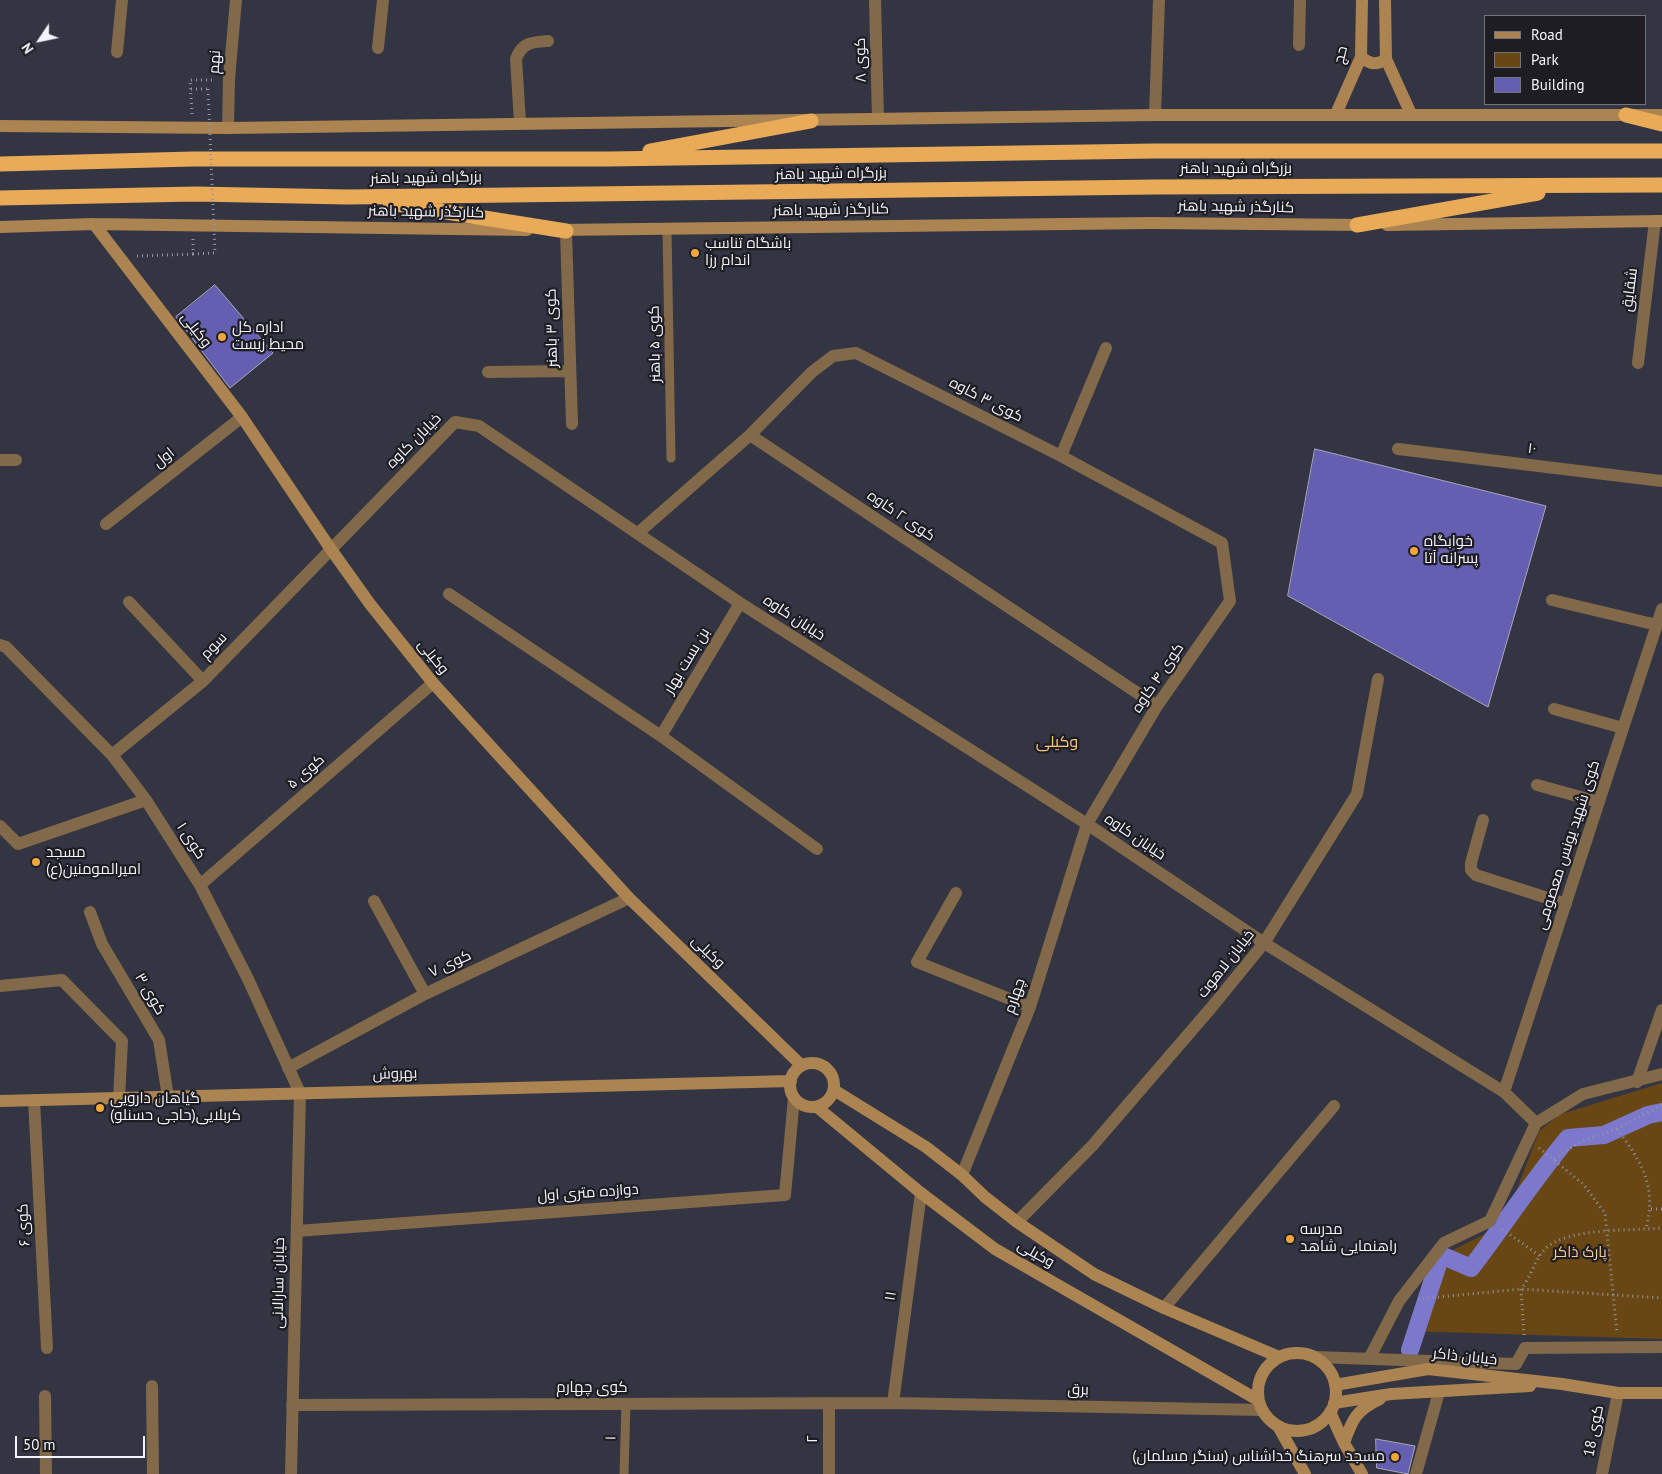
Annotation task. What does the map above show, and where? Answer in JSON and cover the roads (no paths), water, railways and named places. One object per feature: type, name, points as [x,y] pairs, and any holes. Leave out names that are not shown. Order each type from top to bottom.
[{"type":"highway","points":[[1626,115],[1662,124]]},
{"type":"highway","points":[[608,159],[811,121]]},
{"type":"highway","name":"بزرگراه شهید باهنر","points":[[0,164],[192,159],[608,159],[1155,151],[1662,151]]},
{"type":"highway","name":"بزرگراه شهید باهنر","points":[[0,198],[196,194],[347,197],[1156,186],[1662,185]]},
{"type":"highway","points":[[1357,225],[1578,186]]},
{"type":"highway","points":[[347,197],[566,230]]},
{"type":"street","points":[[116,52],[122,0]]},
{"type":"street","name":"نهم","points":[[228,128],[229,80],[236,0]]},
{"type":"street","points":[[378,48],[383,0]]},
{"type":"street","name":"کوی ۸","points":[[876,0],[878,119]]},
{"type":"street","points":[[1155,115],[1159,0]]},
{"type":"street","points":[[1299,45],[1300,0]]},
{"type":"street","name":"حج","points":[[1336,114],[1361,57],[1362,0]]},
{"type":"street","points":[[1385,0],[1386,59],[1411,114]]},
{"type":"street","points":[[520,122],[516,59],[520,50],[528,43],[548,41]]},
{"type":"street","points":[[1361,57],[1369,63],[1379,64],[1386,59]]},
{"type":"street","points":[[0,126],[228,128],[520,122],[811,121],[1155,115],[1662,115]]},
{"type":"street","name":"کنارگذر شهید باهنر","points":[[0,227],[94,224],[566,230],[1151,223],[1357,225],[1658,221]]},
{"type":"street","name":"شقایق","points":[[1638,363],[1658,221]]},
{"type":"street","name":"وکیلی","points":[[94,224],[242,417],[370,604],[433,683],[629,898],[801,1065]]},
{"type":"street","name":"کوی ۳ باهنر","points":[[566,230],[572,424]]},
{"type":"street","points":[[1061,456],[1106,348]]},
{"type":"street","name":"کوی ۳ کاوه","points":[[750,435],[812,372],[833,356],[856,353],[1061,456],[1222,544]]},
{"type":"street","points":[[488,372],[570,371]]},
{"type":"street","name":"اول","points":[[106,524],[242,417]]},
{"type":"street","name":"خیابان کاوه","points":[[330,548],[455,422],[479,426],[740,603],[1087,824],[1264,943],[1504,1092],[1536,1123]]},
{"type":"street","points":[[638,533],[750,435]]},
{"type":"street","name":"کوی ۲ کاوه","points":[[750,435],[1157,706]]},
{"type":"street","name":"۱۰","points":[[1398,449],[1662,481]]},
{"type":"street","points":[[0,460],[16,460]]},
{"type":"street","name":"کوی ۴ کاوه","points":[[1087,824],[1157,706],[1230,601],[1222,544]]},
{"type":"street","name":"سوم","points":[[112,755],[203,681],[330,548]]},
{"type":"street","points":[[449,594],[661,736],[817,849]]},
{"type":"street","points":[[1552,600],[1657,625]]},
{"type":"street","points":[[129,602],[203,681]]},
{"type":"street","name":"بن بست بهار","points":[[661,736],[740,603]]},
{"type":"street","name":"کوی شهید یونس معصومی","points":[[1504,1092],[1662,609]]},
{"type":"street","name":"کوی ۱","points":[[0,645],[6,646],[112,755],[146,800],[200,885],[248,979],[300,1093]]},
{"type":"street","name":"خیابان لاهوت","points":[[1017,1222],[1092,1146],[1211,1008],[1264,943],[1357,794],[1378,679]]},
{"type":"street","name":"کوی ۵","points":[[200,885],[433,683]]},
{"type":"street","points":[[1554,709],[1623,728]]},
{"type":"street","points":[[1537,785],[1599,802]]},
{"type":"street","points":[[0,826],[18,844],[146,800]]},
{"type":"street","points":[[1483,820],[1471,863],[1471,870],[1476,875],[1566,904]]},
{"type":"street","name":"چهارم","points":[[962,1175],[1030,1007],[1087,824]]},
{"type":"street","points":[[956,893],[917,962],[1030,1007]]},
{"type":"street","name":"کوی ۷","points":[[288,1068],[425,994],[629,898]]},
{"type":"street","points":[[374,901],[425,994]]},
{"type":"street","name":"کوی ۳","points":[[90,912],[102,944],[159,1040],[168,1097]]},
{"type":"street","points":[[0,986],[62,980],[122,1041],[119,1098]]},
{"type":"street","points":[[1636,1082],[1662,1010]]},
{"type":"street","points":[[813,1063],[825,1067],[833,1077],[834,1090],[828,1101],[817,1107],[804,1106],[794,1098],[790,1086],[792,1074],[801,1065],[813,1063]]},
{"type":"street","points":[[1369,1359],[1399,1301],[1444,1242],[1490,1221],[1536,1123],[1583,1094],[1662,1074]]},
{"type":"street","name":"بهروش","points":[[0,1101],[791,1081]]},
{"type":"street","name":"وکیلی","points":[[834,1090],[926,1147],[1017,1222],[1094,1274],[1164,1308],[1279,1357]]},
{"type":"street","name":"خیابان سارالانی","points":[[291,1474],[300,1093]]},
{"type":"street","name":"دوازده متری اول","points":[[296,1231],[785,1194],[794,1098]]},
{"type":"street","name":"کوی ۶","points":[[34,1100],[47,1348]]},
{"type":"street","points":[[1164,1308],[1334,1106]]},
{"type":"street","name":"وکیلی","points":[[817,1107],[921,1193],[995,1249],[1260,1405]]},
{"type":"street","name":"۱۱","points":[[893,1403],[921,1193]]},
{"type":"street","points":[[1305,1474],[1278,1426],[1260,1405],[1258,1387],[1262,1375],[1269,1364],[1279,1357],[1291,1353],[1315,1358],[1516,1364],[1525,1348],[1662,1347]]},
{"type":"street","points":[[1278,1426],[1289,1430],[1301,1431],[1313,1428],[1323,1421],[1332,1407],[1335,1385],[1328,1369],[1315,1358]]},
{"type":"street","name":"خیابان ذاکر","points":[[1335,1385],[1428,1368],[1562,1384],[1618,1394],[1662,1393]]},
{"type":"street","name":"خیابان ذاکر","points":[[1332,1407],[1391,1394],[1562,1384]]},
{"type":"street","points":[[152,1386],[153,1474]]},
{"type":"street","points":[[1416,1474],[1439,1392]]},
{"type":"street","points":[[1344,1444],[1352,1420],[1370,1404],[1391,1394]]},
{"type":"street","name":"کوی 18","points":[[1602,1474],[1618,1394]]},
{"type":"street","points":[[45,1396],[46,1474]]},
{"type":"street","name":"۲","points":[[829,1403],[829,1474]]},
{"type":"street","name":"کوی چهارم","points":[[292,1404],[893,1403]]},
{"type":"street","name":"برق","points":[[893,1403],[1260,1405]]},
{"type":"street","points":[[1332,1407],[1344,1444],[1362,1474]]},
{"type":"lane","name":"کوی ۵ باهنر","points":[[667,229],[672,458]]},
{"type":"lane","name":"۱","points":[[624,1474],[626,1404]]},
{"type":"waterway","points":[[1410,1350],[1441,1255],[1471,1268],[1568,1138],[1604,1135],[1648,1115],[1662,1112]]},
{"type":"place","name":"باشگاه تناسب اندام رزا","points":[[695,253]]},
{"type":"place","name":"اداره کل محیط زیست","points":[[222,337]]},
{"type":"place","name":"خوابگاه پسرانه آتا","points":[[1414,551]]},
{"type":"place","name":"مسجد امیرالمومنین(ع)","points":[[36,862]]},
{"type":"place","name":"گیاهان دارویی کربلایی(حاجی حسنلو)","points":[[100,1108]]},
{"type":"place","name":"مدرسه راهنمایی شاهد","points":[[1290,1239]]},
{"type":"place","name":"مسجد سرهنگ خداشناس (سنگر مسلمان)","points":[[1395,1457]]},
{"type":"district","name":"وکیلی","points":[[1057,742]]},
{"type":"park label","name":"پارک ذاکر","points":[[1580,1253]]}]
